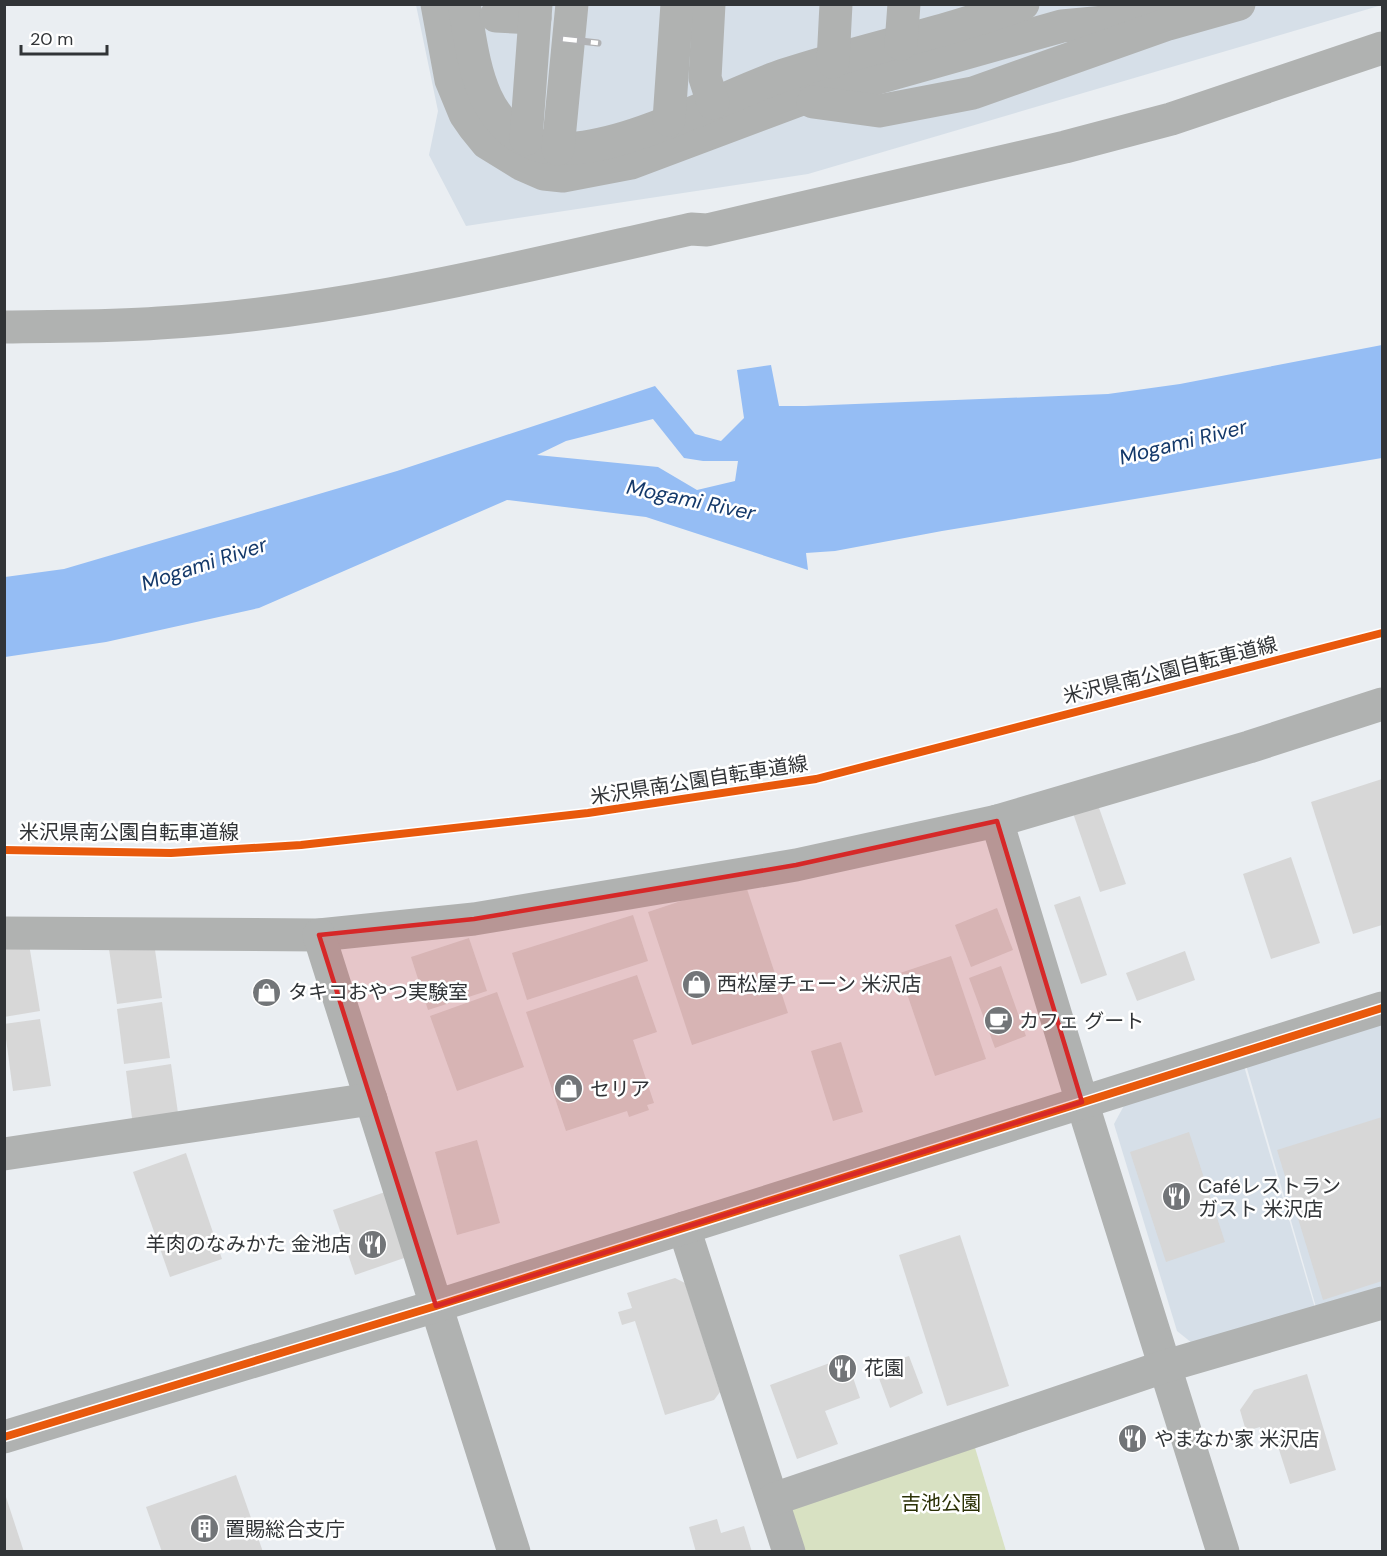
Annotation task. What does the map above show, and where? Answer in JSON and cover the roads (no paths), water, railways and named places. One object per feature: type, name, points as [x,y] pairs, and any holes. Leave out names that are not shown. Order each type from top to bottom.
[{"type":"street","points":[[437,4],[451,80],[465,114],[487,143],[504,156],[544,174],[563,176],[631,163],[799,100],[1062,26],[1137,19],[1195,4]]},
{"type":"street","points":[[448,4],[460,77],[472,110],[496,138],[520,152],[549,164],[568,164],[629,151],[792,87],[1059,16],[1137,19]]},
{"type":"street","points":[[464,4],[482,89],[495,114],[537,145],[569,148],[625,138],[784,75],[833,62],[918,27],[1023,4]]},
{"type":"street","points":[[569,148],[572,4]]},
{"type":"street","points":[[569,148],[593,4]]},
{"type":"street","points":[[677,4],[690,112]]},
{"type":"street","points":[[690,112],[694,4]]},
{"type":"street","points":[[690,112],[705,78],[709,4]]},
{"type":"street","points":[[904,4],[918,27]]},
{"type":"street","points":[[967,4],[979,4]]},
{"type":"street","points":[[799,100],[879,111],[973,93],[1168,24],[1238,5]]},
{"type":"street","points":[[496,16],[536,11],[526,138]]},
{"type":"street","points":[[833,62],[842,13]]},
{"type":"street","points":[[4,327],[160,323],[283,310],[437,285],[691,230],[707,230],[1065,147],[1171,118],[1383,48]]},
{"type":"street","points":[[4,933],[319,935],[474,919],[773,869],[997,821],[1249,747],[1383,704]]},
{"type":"street","points":[[997,821],[1082,1102],[1223,1551]]},
{"type":"street","points":[[319,935],[514,1551]]},
{"type":"street","points":[[4,1437],[684,1228],[1383,1008]]},
{"type":"street","points":[[4,1154],[371,1099]]},
{"type":"street","points":[[684,1228],[774,1499],[789,1551]]},
{"type":"street","points":[[774,1499],[1166,1366],[1383,1303]]},
{"type":"water","name":"Mogami River","points":[[1382,345],[1382,458],[835,551],[806,553],[808,570],[646,517],[507,500],[259,608],[106,642],[5,657],[5,577],[64,569],[397,471],[655,386],[695,434],[721,441],[744,418],[737,370],[771,365],[779,406],[1108,394],[1180,384]],"holes":[[[653,419],[684,458],[703,461],[738,461],[735,481],[697,490],[658,467],[537,455],[566,441]]]},
{"type":"railway","points":[[563,39],[598,43]]},
{"type":"place","name":"西松屋チェーン 米沢店","points":[[696,984]]},
{"type":"place","name":"タキコおやつ実験室","points":[[267,992]]},
{"type":"place","name":"カフェ グート","points":[[998,1021]]},
{"type":"place","name":"セリア","points":[[569,1089]]},
{"type":"place","name":"Caféレストラン ガスト 米沢店","points":[[1177,1197]]},
{"type":"place","name":"羊肉のなみかた 金池店","points":[[372,1244]]},
{"type":"place","name":"花園","points":[[843,1368]]},
{"type":"place","name":"やまなか家 米沢店","points":[[1133,1439]]},
{"type":"place","name":"置賜総合支庁","points":[[204,1529]]},
{"type":"park label","name":"吉池公園","points":[[941,1503]]}]
